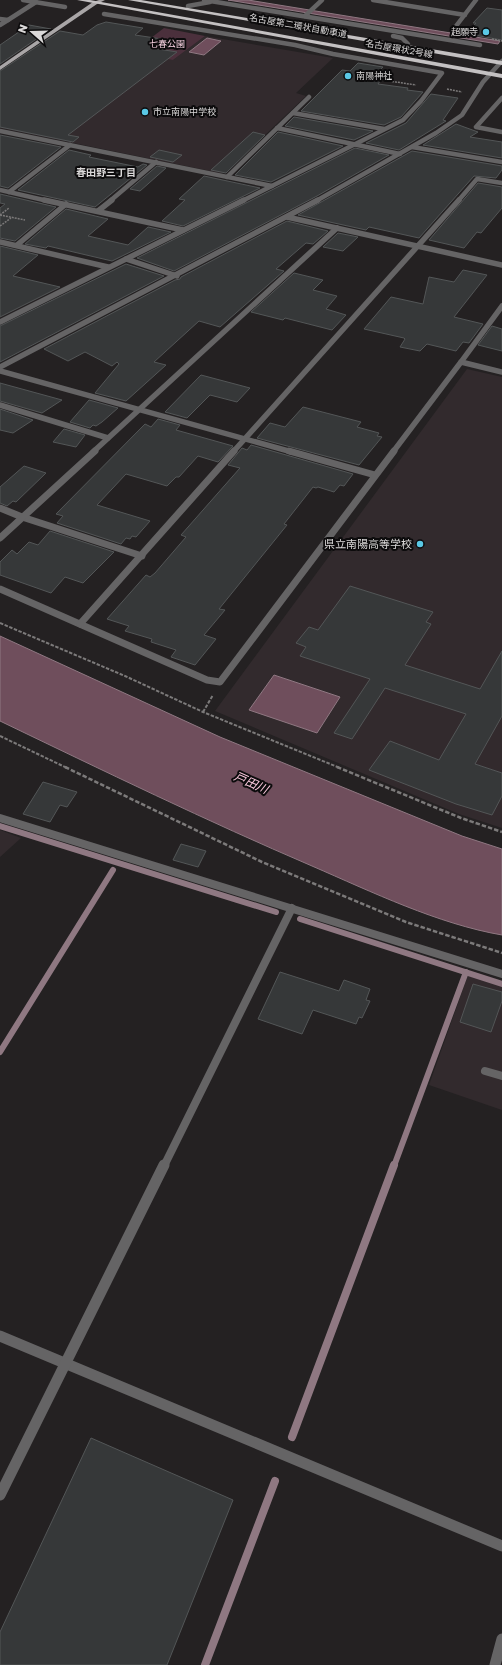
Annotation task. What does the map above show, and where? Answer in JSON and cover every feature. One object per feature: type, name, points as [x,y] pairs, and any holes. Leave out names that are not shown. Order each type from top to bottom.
[{"type":"highway","name":"名古屋環状2号線","points":[[80,0],[93,1],[267,37],[313,42],[502,76]]},
{"type":"highway","name":"名古屋第二環状自動車道","points":[[131,0],[502,61]]},
{"type":"highway","points":[[131,0],[204,13],[267,37]]},
{"type":"highway","name":"名古屋環状2号線","points":[[152,0],[502,61]]},
{"type":"highway","name":"名古屋第二環状自動車道","points":[[93,1],[502,70]]},
{"type":"main road","points":[[0,67],[93,1],[103,0]]},
{"type":"street","points":[[23,0],[65,7]]},
{"type":"street","points":[[204,0],[242,3],[379,29],[480,45]]},
{"type":"street","points":[[306,15],[322,0]]},
{"type":"street","points":[[373,0],[465,14]]},
{"type":"street","points":[[397,4],[401,0]]},
{"type":"street","points":[[453,30],[476,0]]},
{"type":"street","points":[[0,25],[36,2]]},
{"type":"street","points":[[188,6],[215,2]]},
{"type":"street","points":[[0,322],[403,120],[442,73],[333,54],[267,37],[222,34],[104,14]]},
{"type":"street","points":[[0,19],[8,20]]},
{"type":"street","points":[[379,29],[385,35],[402,38],[408,44]]},
{"type":"street","points":[[295,45],[313,42]]},
{"type":"street","points":[[0,367],[288,217],[412,147],[462,116],[490,74],[502,61]]},
{"type":"street","points":[[227,176],[309,97]]},
{"type":"street","points":[[502,98],[476,127],[502,132]]},
{"type":"street","points":[[293,113],[384,129]]},
{"type":"street","points":[[277,128],[400,154]]},
{"type":"street","points":[[0,130],[272,186]]},
{"type":"street","points":[[9,192],[70,145]]},
{"type":"street","points":[[412,147],[502,162]]},
{"type":"street","points":[[98,211],[156,162]]},
{"type":"street","points":[[80,624],[476,179],[502,183]]},
{"type":"street","points":[[0,190],[183,230]]},
{"type":"street","points":[[17,246],[66,204]]},
{"type":"street","points":[[288,217],[502,265]]},
{"type":"street","points":[[0,538],[337,228]]},
{"type":"street","points":[[0,242],[108,267]]},
{"type":"street","points":[[126,258],[177,276]]},
{"type":"street","points":[[0,589],[207,680],[220,682],[502,306]]},
{"type":"street","points":[[461,362],[502,372]]},
{"type":"street","points":[[0,371],[375,476]]},
{"type":"street","points":[[0,405],[108,438]]},
{"type":"street","points":[[0,508],[22,517],[142,556]]},
{"type":"street","points":[[0,818],[502,974]]},
{"type":"street","points":[[0,1495],[292,908]]},
{"type":"street","points":[[485,1071],[502,1076]]},
{"type":"street","points":[[0,1336],[502,1546]]},
{"type":"street","points":[[495,1665],[502,1638]]},
{"type":"path","points":[[0,215],[9,208]]},
{"type":"path","points":[[0,215],[42,224]]},
{"type":"path","points":[[0,226],[11,217]]},
{"type":"path","points":[[0,623],[125,676],[210,715],[461,818],[502,832]]},
{"type":"path","points":[[0,736],[262,862],[406,922],[502,953]]},
{"type":"shaded area","name":"市立南陽中学校","points":[[205,36],[333,58],[296,93],[306,96],[226,172],[220,173],[0,128],[0,81],[137,54],[173,60]]},
{"type":"shaded area","name":"県立南陽高等学校","points":[[467,369],[502,377],[502,828],[459,814],[215,711]]},
{"type":"shaded area","points":[[0,830],[21,838],[0,857]]},
{"type":"shaded area","points":[[468,975],[502,986],[502,1110],[429,1085]]},
{"type":"green space","name":"七春公園","points":[[164,28],[205,36],[173,60],[130,54]]},
{"type":"water","points":[[228,0],[248,0],[500,41],[498,44]]},
{"type":"water","points":[[207,38],[221,41],[204,55],[189,52]]},
{"type":"water","name":"戸田川","points":[[0,636],[220,737],[462,836],[502,849],[502,935],[454,923],[382,896],[195,814],[0,721]]},
{"type":"water","points":[[274,675],[340,697],[317,733],[249,710]]},
{"type":"building","points":[[487,8],[502,10],[502,40],[468,34],[476,23],[473,23]]},
{"type":"building","points":[[106,22],[143,28],[135,35],[162,39],[152,48],[177,52],[68,135],[79,137],[73,142],[0,127],[0,71],[60,31],[83,35],[97,25]]},
{"type":"building","points":[[29,25],[51,29],[0,64],[0,45]]},
{"type":"building","points":[[358,63],[383,67],[375,75],[383,77],[378,84],[408,88],[407,90],[423,92],[401,117],[384,125],[301,111],[342,70],[350,71]]},
{"type":"building","points":[[431,94],[458,98],[443,120],[446,121],[399,150],[366,143],[406,123]]},
{"type":"building","points":[[294,117],[373,131],[354,140],[285,126]]},
{"type":"building","points":[[456,124],[478,132],[470,137],[502,142],[502,158],[423,145]]},
{"type":"building","points":[[253,132],[265,135],[226,173],[211,170]]},
{"type":"building","points":[[278,132],[343,146],[271,182],[235,175]]},
{"type":"building","points":[[0,135],[61,147],[8,188],[0,186]]},
{"type":"building","points":[[355,148],[389,155],[317,196],[174,271],[137,258]]},
{"type":"building","points":[[69,150],[91,155],[89,157],[138,167],[143,164],[147,165],[95,207],[18,190]]},
{"type":"building","points":[[159,150],[182,155],[173,162],[150,157]]},
{"type":"building","points":[[412,151],[502,166],[502,170],[496,178],[474,176],[419,238],[369,227],[366,230],[298,215]]},
{"type":"building","points":[[157,166],[166,168],[140,191],[130,189]]},
{"type":"building","points":[[204,176],[260,188],[183,226],[162,221],[185,200],[179,199]]},
{"type":"building","points":[[478,183],[502,187],[502,208],[481,233],[477,232],[464,248],[429,240]]},
{"type":"building","points":[[0,194],[56,207],[15,241],[0,238],[0,208],[5,204],[0,203]]},
{"type":"building","points":[[66,209],[108,219],[88,236],[128,245],[148,227],[171,232],[112,261],[48,246],[46,248],[25,244]]},
{"type":"building","points":[[287,221],[328,231],[313,244],[306,243],[276,269],[284,271],[220,327],[199,321],[154,362],[166,365],[126,401],[95,393],[119,364],[117,362],[112,366],[85,352],[68,361],[44,349],[175,280],[180,279],[181,277]]},
{"type":"building","points":[[338,233],[358,237],[343,251],[323,247]]},
{"type":"building","points":[[0,246],[38,255],[13,276],[60,287],[0,317]]},
{"type":"building","points":[[126,264],[164,276],[0,362],[0,326]]},
{"type":"building","points":[[463,270],[487,275],[454,317],[483,324],[469,343],[463,342],[456,351],[427,344],[420,351],[400,347],[405,339],[404,338],[364,329],[391,297],[423,304],[429,277],[454,282]]},
{"type":"building","points":[[294,273],[323,280],[313,290],[337,296],[326,309],[346,315],[332,330],[285,318],[283,320],[251,312]]},
{"type":"building","points":[[492,326],[502,329],[502,351],[478,345]]},
{"type":"building","points":[[201,375],[250,388],[237,402],[210,395],[187,418],[165,412]]},
{"type":"building","points":[[0,383],[62,400],[42,413],[0,401]]},
{"type":"building","points":[[89,400],[118,408],[102,422],[96,426],[93,425],[90,428],[70,422]]},
{"type":"building","points":[[303,407],[361,422],[357,427],[379,433],[377,436],[382,437],[359,465],[257,438],[270,423],[285,427]]},
{"type":"building","points":[[0,409],[33,420],[13,433],[0,430]]},
{"type":"building","points":[[158,419],[180,425],[176,430],[233,446],[218,462],[198,456],[179,477],[176,477],[167,486],[126,474],[97,505],[150,521],[136,537],[132,536],[130,539],[126,538],[121,544],[57,523],[63,516],[56,514],[145,424],[151,427]]},
{"type":"building","points":[[64,429],[85,435],[76,447],[53,442]]},
{"type":"building","points":[[251,445],[353,474],[344,486],[340,485],[334,492],[313,487],[284,524],[287,525],[219,609],[225,610],[204,635],[216,639],[195,665],[171,657],[176,650],[151,642],[152,639],[125,631],[129,626],[107,619],[146,575],[150,577],[155,573],[186,537],[181,535],[240,468],[228,465],[242,448],[247,450]]},
{"type":"building","points":[[24,466],[46,473],[16,502],[13,501],[7,506],[0,503],[0,487]]},
{"type":"building","points":[[50,531],[114,552],[83,583],[65,577],[51,593],[0,575],[0,562],[12,550],[17,554],[29,542],[38,545]]},
{"type":"building","points":[[350,586],[433,612],[426,622],[431,624],[405,665],[480,689],[502,651],[502,716],[475,764],[502,773],[502,796],[492,815],[456,804],[369,770],[390,741],[439,760],[466,714],[385,688],[352,739],[334,733],[370,679],[300,656],[306,647],[296,643],[309,627],[318,630]]},
{"type":"building","points":[[43,782],[77,792],[67,807],[60,805],[50,822],[23,814]]},
{"type":"building","points":[[181,844],[206,851],[198,867],[173,860]]},
{"type":"building","points":[[280,972],[339,991],[344,980],[370,989],[366,1000],[370,1001],[362,1018],[359,1017],[356,1024],[313,1010],[302,1034],[258,1019]]},
{"type":"building","points":[[473,984],[502,992],[502,1001],[491,1032],[460,1022]]},
{"type":"building","points":[[91,1438],[233,1500],[167,1665],[0,1665],[0,1632]]},
{"type":"waterway","points":[[0,826],[276,912]]},
{"type":"waterway","points":[[0,1052],[113,870]]},
{"type":"waterway","points":[[300,919],[466,972]]},
{"type":"waterway","points":[[394,1166],[466,972]]},
{"type":"waterway","points":[[466,972],[502,984]]},
{"type":"waterway","points":[[292,1437],[394,1165]]},
{"type":"waterway","points":[[205,1665],[275,1481]]},
{"type":"place","name":"超願寺","points":[[486,32]]},
{"type":"place","name":"南陽神社","points":[[348,76]]},
{"type":"place","name":"市立南陽中学校","points":[[145,112]]},
{"type":"place","name":"県立南陽高等学校","points":[[420,544]]},
{"type":"district","name":"春田野三丁目","points":[[106,172]]}]
